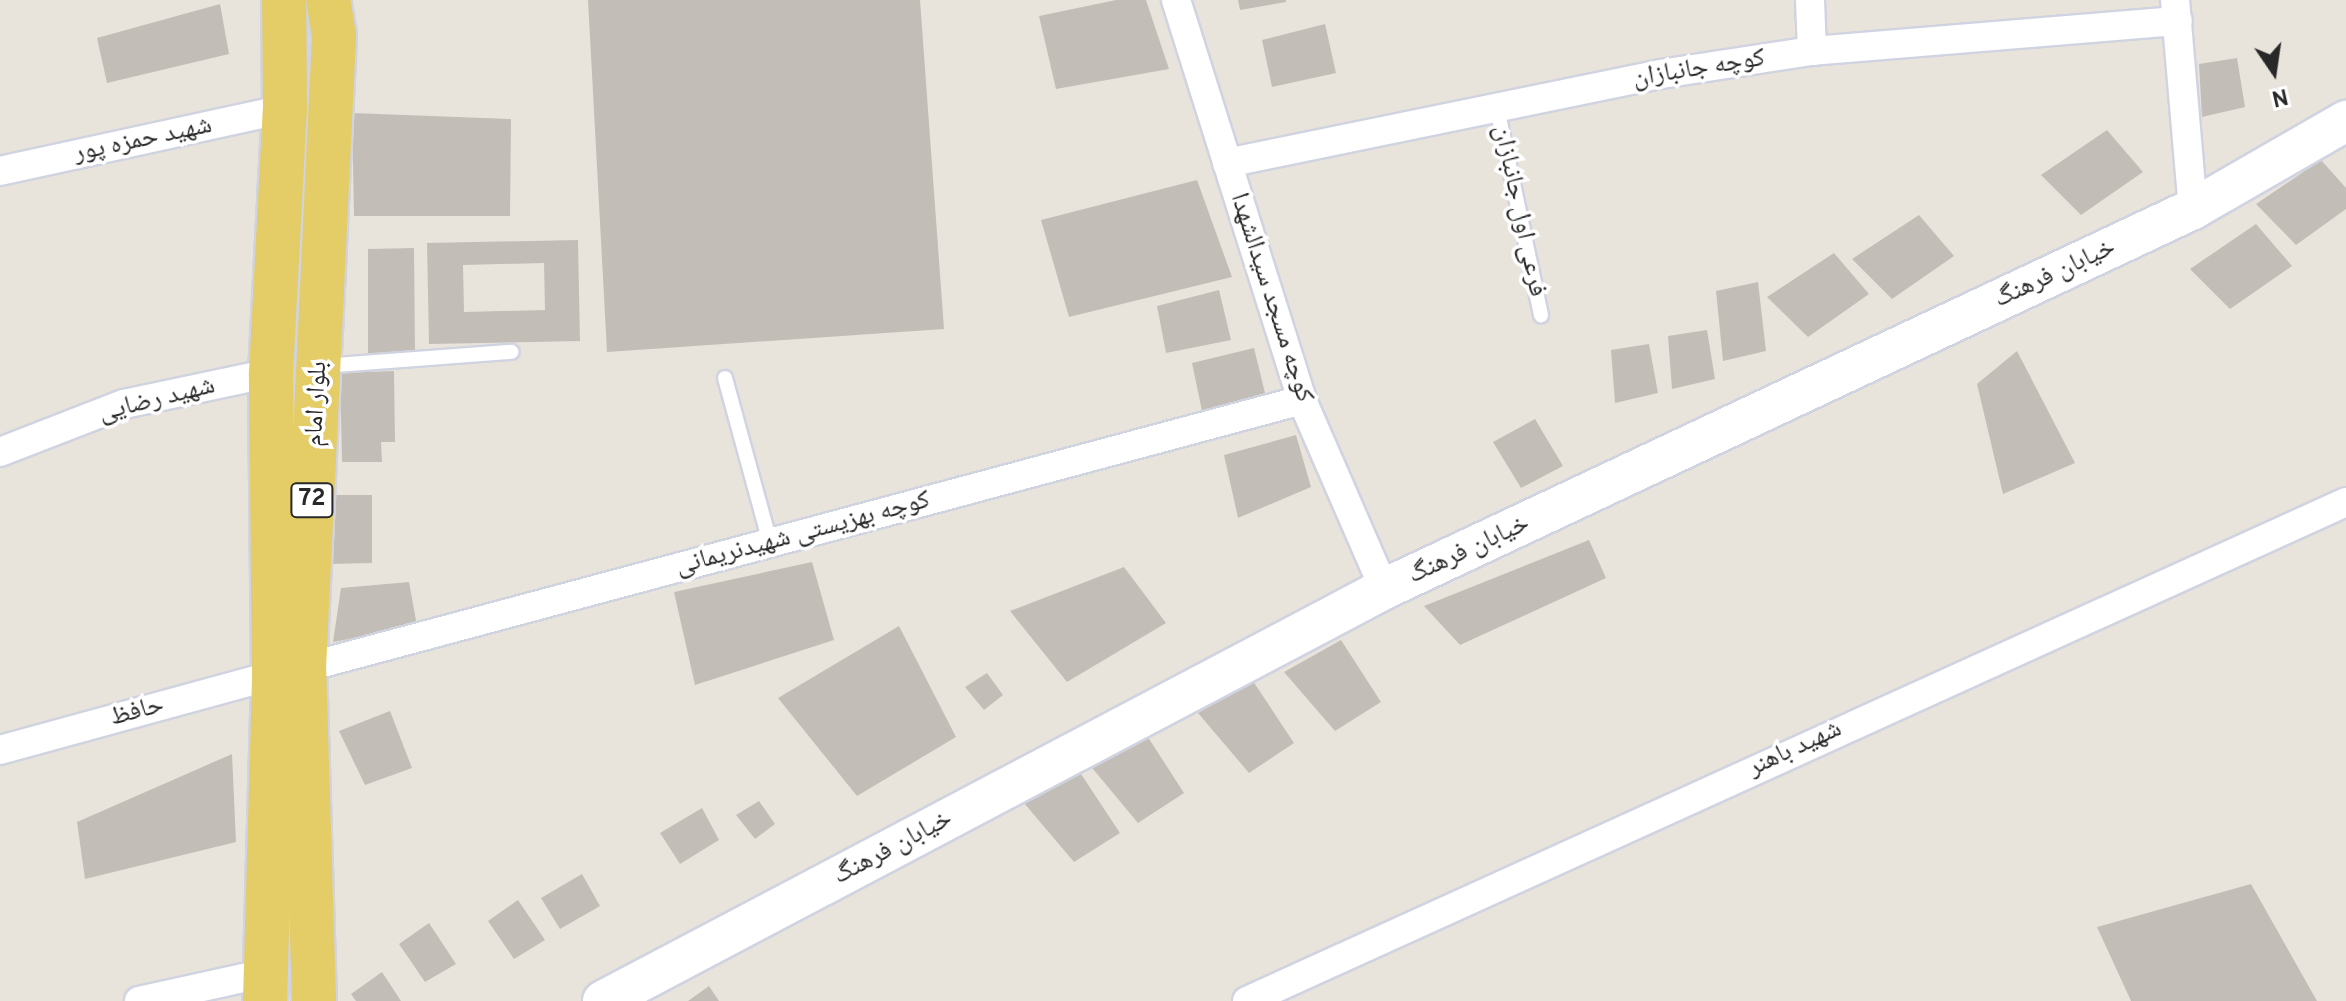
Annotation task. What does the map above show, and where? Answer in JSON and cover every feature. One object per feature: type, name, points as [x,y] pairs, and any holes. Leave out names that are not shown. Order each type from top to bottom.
[{"type":"main road","name":"بلوار امام","points":[[284,0],[285,109],[271,373],[289,672],[314,1001]]},
{"type":"main road","name":"بلوار امام","points":[[265,987],[289,672],[318,367],[334,36],[328,0]]},
{"type":"main road","name":"خیابان فرهنگ","points":[[603,1001],[1384,589],[2193,209],[2346,121]]},
{"type":"street","name":"کوچه مسجد سیدالشهدا","points":[[1176,0],[1302,400],[1384,589]]},
{"type":"street","points":[[1810,0],[1812,51]]},
{"type":"street","name":"کوچه جانبازان","points":[[1227,163],[1661,74],[1812,51],[2176,11]]},
{"type":"street","points":[[2176,11],[2193,209]]},
{"type":"street","name":"شهید حمزه پور","points":[[0,171],[285,109]]},
{"type":"street","name":"شهید رضایی","points":[[0,452],[124,404],[271,373]]},
{"type":"street","name":"کوچه بهزیستی شهیدنریمانی","points":[[289,672],[1302,400]]},
{"type":"street","name":"شهید باهنر","points":[[1247,1001],[2346,502]]},
{"type":"street","name":"حافظ","points":[[0,750],[289,672]]},
{"type":"street","points":[[139,1001],[265,987]]},
{"type":"lane","name":"فرعی اول جانبازان","points":[[1497,108],[1541,315]]},
{"type":"lane","points":[[318,367],[511,352]]},
{"type":"lane","points":[[725,378],[770,543]]},
{"type":"building","points":[[588,0],[920,0],[944,329],[607,352]]},
{"type":"building","points":[[1116,0],[1146,0],[1169,69],[1056,89],[1039,16]]},
{"type":"building","points":[[1238,0],[1286,0],[1286,2],[1240,10]]},
{"type":"building","points":[[220,4],[229,54],[107,83],[97,38]]},
{"type":"building","points":[[1325,24],[1336,73],[1272,87],[1262,40]]},
{"type":"building","points":[[2237,58],[2245,107],[2202,117],[2199,64]]},
{"type":"building","points":[[352,113],[511,119],[510,216],[354,216]]},
{"type":"building","points":[[2107,130],[2143,172],[2081,215],[2041,175]]},
{"type":"building","points":[[2321,160],[2346,188],[2346,209],[2296,245],[2256,204]]},
{"type":"building","points":[[1197,180],[1232,277],[1069,317],[1041,220]]},
{"type":"building","points":[[1919,215],[1954,256],[1892,299],[1852,259]]},
{"type":"building","points":[[2256,224],[2292,266],[2230,309],[2190,269]]},
{"type":"building","points":[[578,240],[580,341],[429,344],[427,243]],"holes":[[[544,263],[545,310],[464,312],[463,265]]]},
{"type":"building","points":[[414,248],[415,353],[368,353],[368,249]]},
{"type":"building","points":[[1834,253],[1869,294],[1808,337],[1767,297]]},
{"type":"building","points":[[1758,282],[1766,351],[1723,361],[1716,291]]},
{"type":"building","points":[[1219,290],[1231,340],[1166,353],[1157,306]]},
{"type":"building","points":[[1707,330],[1715,379],[1672,389],[1668,336]]},
{"type":"building","points":[[1649,344],[1658,393],[1615,403],[1611,350]]},
{"type":"building","points":[[1254,348],[1266,397],[1202,411],[1192,363]]},
{"type":"building","points":[[2017,351],[2075,463],[2003,494],[1977,384]]},
{"type":"building","points":[[394,371],[395,442],[381,442],[382,462],[342,462],[340,373]]},
{"type":"building","points":[[1535,419],[1563,466],[1521,488],[1493,442]]},
{"type":"building","points":[[1296,435],[1311,487],[1238,518],[1224,455]]},
{"type":"building","points":[[329,495],[372,495],[372,563],[329,564]]},
{"type":"building","points":[[1589,540],[1606,578],[1460,645],[1424,606]]},
{"type":"building","points":[[812,562],[834,640],[695,685],[674,592]]},
{"type":"building","points":[[1124,567],[1166,623],[1067,682],[1010,611]]},
{"type":"building","points":[[409,582],[417,626],[333,642],[341,588]]},
{"type":"building","points":[[899,626],[956,737],[857,796],[778,698]]},
{"type":"building","points":[[1341,640],[1381,702],[1335,731],[1284,672]]},
{"type":"building","points":[[987,673],[1003,695],[984,710],[965,687]]},
{"type":"building","points":[[1253,681],[1294,743],[1249,773],[1198,713]]},
{"type":"building","points":[[390,711],[412,768],[365,785],[339,731]]},
{"type":"building","points":[[1144,731],[1184,793],[1138,823],[1088,763]]},
{"type":"building","points":[[232,754],[236,842],[85,879],[77,822]]},
{"type":"building","points":[[1079,771],[1120,833],[1074,862],[1024,803]]},
{"type":"building","points":[[759,801],[775,824],[755,839],[736,815]]},
{"type":"building","points":[[702,808],[719,840],[680,864],[660,833]]},
{"type":"building","points":[[582,874],[600,906],[560,929],[541,898]]},
{"type":"building","points":[[2251,884],[2317,1001],[2131,1001],[2097,927]]},
{"type":"building","points":[[518,900],[545,940],[514,959],[488,921]]},
{"type":"building","points":[[429,923],[456,964],[425,982],[399,944]]},
{"type":"building","points":[[382,972],[401,1001],[356,1001],[351,994]]},
{"type":"building","points":[[709,986],[719,1001],[688,1001]]}]
